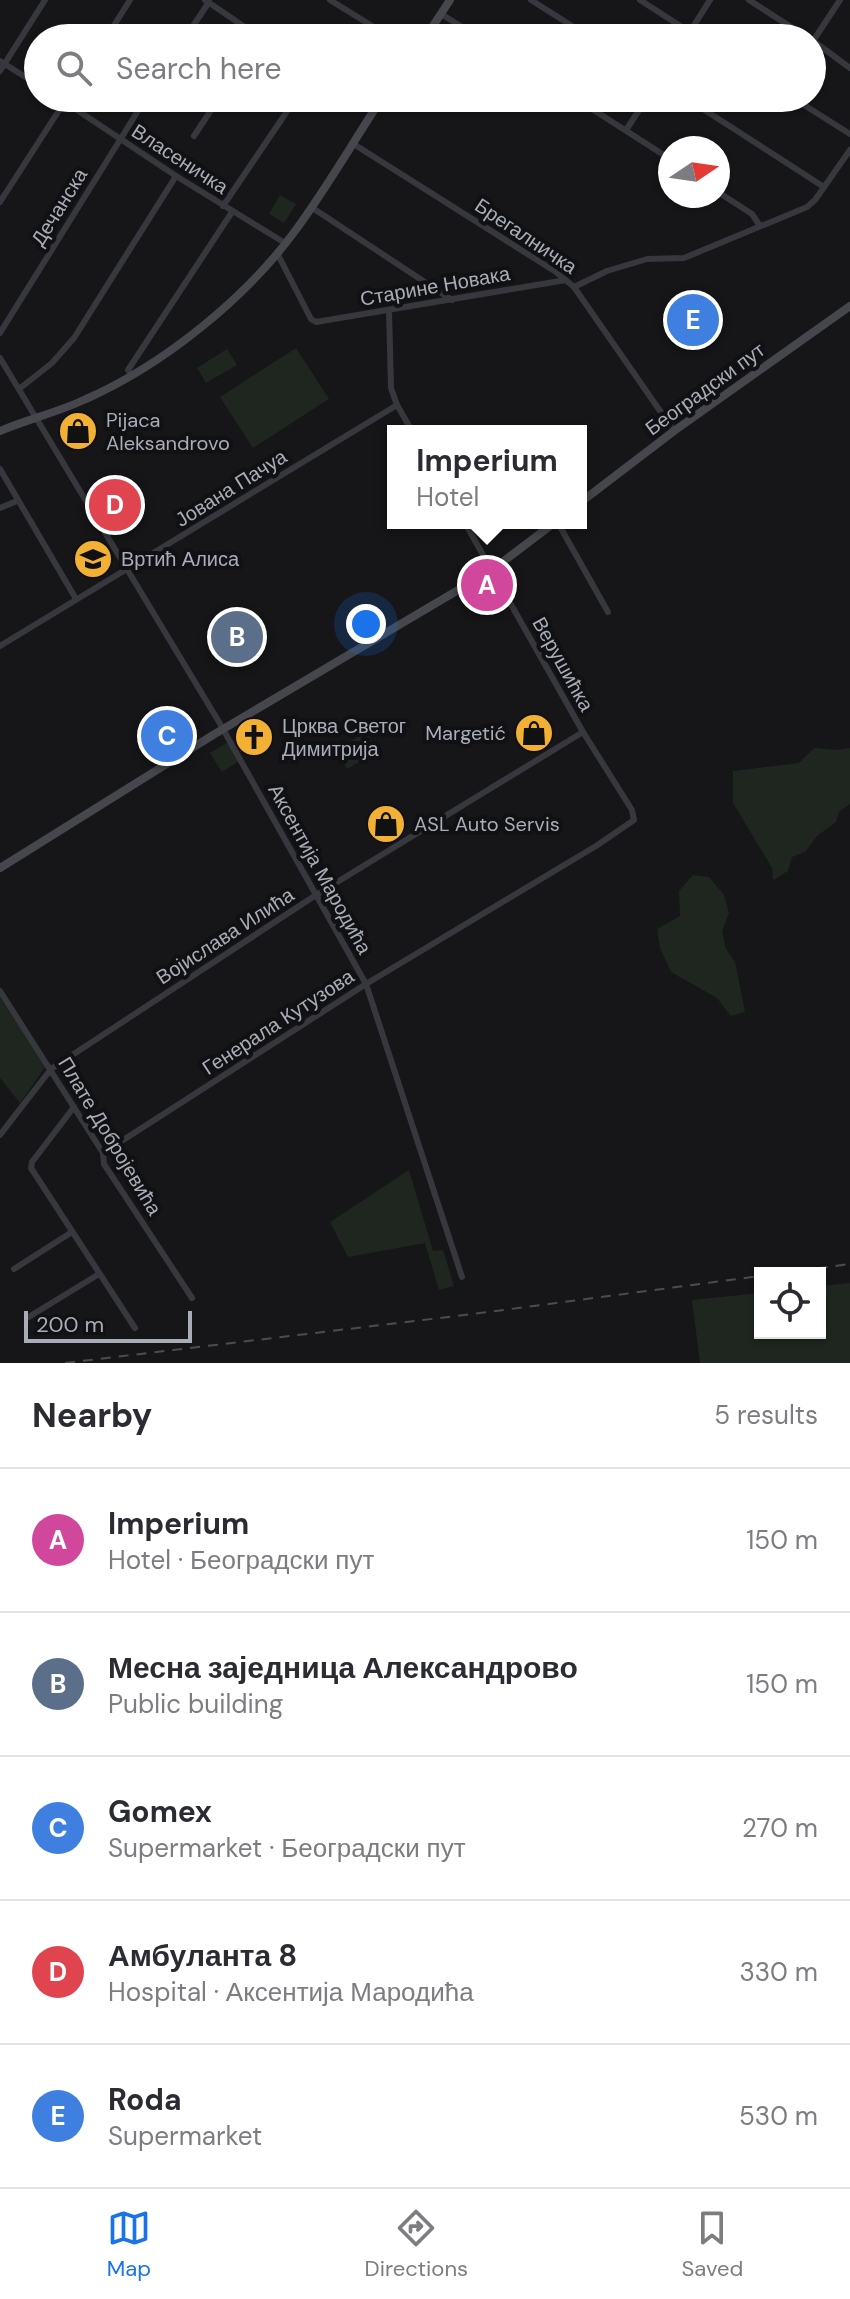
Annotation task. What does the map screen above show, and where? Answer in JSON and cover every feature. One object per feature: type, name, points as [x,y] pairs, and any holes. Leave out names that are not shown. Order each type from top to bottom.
[{"type":"main road","points":[[434,24],[450,0]]},
{"type":"main road","points":[[0,431],[87,399],[132,376],[164,355],[228,303],[285,243],[373,112]]},
{"type":"main road","name":"Београдски пут","points":[[587,497],[674,431],[850,306]]},
{"type":"main road","points":[[0,868],[223,730],[492,570],[548,529]]},
{"type":"street","points":[[28,24],[45,0]]},
{"type":"street","points":[[115,24],[130,0]]},
{"type":"street","points":[[330,0],[369,24]]},
{"type":"street","points":[[531,0],[569,24]]},
{"type":"street","points":[[640,0],[673,24]]},
{"type":"street","points":[[695,24],[710,0]]},
{"type":"street","points":[[749,0],[786,24]]},
{"type":"street","points":[[823,24],[840,0]]},
{"type":"street","points":[[193,24],[207,1],[241,24]]},
{"type":"street","points":[[441,14],[457,24]]},
{"type":"street","points":[[0,71],[2,62],[24,30]]},
{"type":"street","points":[[826,51],[850,68]]},
{"type":"street","points":[[2,62],[24,76]]},
{"type":"street","points":[[0,202],[56,112]]},
{"type":"street","name":"Власеничка","points":[[81,112],[232,212],[240,213],[285,243]]},
{"type":"street","name":"Дечанска","points":[[0,333],[137,112]]},
{"type":"street","points":[[194,136],[210,112]]},
{"type":"street","points":[[223,206],[287,112]]},
{"type":"street","points":[[597,112],[658,151]]},
{"type":"street","points":[[626,130],[638,112]]},
{"type":"street","points":[[708,112],[824,187]]},
{"type":"street","points":[[815,112],[850,134]]},
{"type":"street","name":"Брегалничка","points":[[352,143],[574,287],[674,431]]},
{"type":"street","points":[[574,287],[607,271],[647,259],[684,258],[807,207],[850,150]]},
{"type":"street","points":[[19,389],[52,363],[74,338],[176,176]]},
{"type":"street","points":[[730,200],[752,214],[760,226]]},
{"type":"street","points":[[311,207],[452,300]]},
{"type":"street","points":[[132,376],[128,370],[232,212]]},
{"type":"street","name":"Старине Новака","points":[[277,253],[311,319],[317,323],[566,280]]},
{"type":"street","points":[[389,311],[391,380],[397,405],[409,425]]},
{"type":"street","name":"Аксентија Мародића","points":[[0,358],[223,730],[366,984],[462,1277]]},
{"type":"street","name":"Јована Пачуа","points":[[0,646],[397,405]]},
{"type":"street","points":[[0,469],[76,599]]},
{"type":"street","points":[[0,508],[17,501]]},
{"type":"street","name":"Верушићка","points":[[468,529],[583,732],[632,810],[634,820]]},
{"type":"street","points":[[560,529],[608,612]]},
{"type":"street","name":"Војислава Илића","points":[[0,1135],[51,1069],[316,895],[583,732]]},
{"type":"street","name":"Генерала Кутузова","points":[[103,1153],[366,984],[634,820]]},
{"type":"street","name":"Плате Добројевића","points":[[0,991],[103,1153],[104,1164],[192,1298]]},
{"type":"street","points":[[74,1107],[31,1165],[135,1328]]},
{"type":"street","points":[[14,1269],[72,1232]]},
{"type":"street","points":[[27,1318],[99,1274]]},
{"type":"shaded area","points":[[280,195],[296,204],[284,223],[269,214]]},
{"type":"shaded area","points":[[296,348],[329,399],[253,448],[220,397]]},
{"type":"shaded area","points":[[227,349],[237,365],[206,383],[197,368]]},
{"type":"shaded area","points":[[366,732],[376,749],[347,769],[336,750]]},
{"type":"shaded area","points":[[228,742],[239,761],[222,772],[210,753]]},
{"type":"shaded area","points":[[814,748],[850,748],[850,804],[839,812],[836,822],[817,836],[805,852],[792,857],[788,871],[773,880],[772,868],[733,803],[733,771],[799,763]]},
{"type":"shaded area","points":[[693,875],[709,877],[724,895],[729,913],[722,931],[726,949],[735,962],[745,1012],[731,1016],[717,998],[671,972],[660,948],[657,929],[680,916],[679,891]]},
{"type":"shaded area","points":[[0,997],[45,1067],[20,1103],[0,1078]]},
{"type":"shaded area","points":[[409,1170],[433,1251],[443,1250],[454,1286],[439,1290],[425,1243],[348,1257],[330,1222]]},
{"type":"shaded area","points":[[850,1283],[850,1363],[700,1363],[692,1300],[754,1294],[754,1339],[826,1339],[826,1285]]},
{"type":"railway","points":[[826,1267],[850,1264]]},
{"type":"railway","points":[[65,1363],[754,1277]]},
{"type":"place","name":"Roda","points":[[693,320]]},
{"type":"place","name":"Pijaca Aleksandrovo","points":[[78,431]]},
{"type":"place","name":"Амбуланта 8","points":[[115,505]]},
{"type":"place","name":"Вртић Алиса","points":[[93,559]]},
{"type":"place","name":"Imperium","points":[[487,585]]},
{"type":"place","name":"Месна заједница Александрово","points":[[237,637]]},
{"type":"place","name":"Margetić","points":[[534,733]]},
{"type":"place","name":"Gomex","points":[[167,736]]},
{"type":"place","name":"Црква Светог Димитрија","points":[[254,737]]},
{"type":"place","name":"ASL Auto Servis","points":[[386,824]]}]
